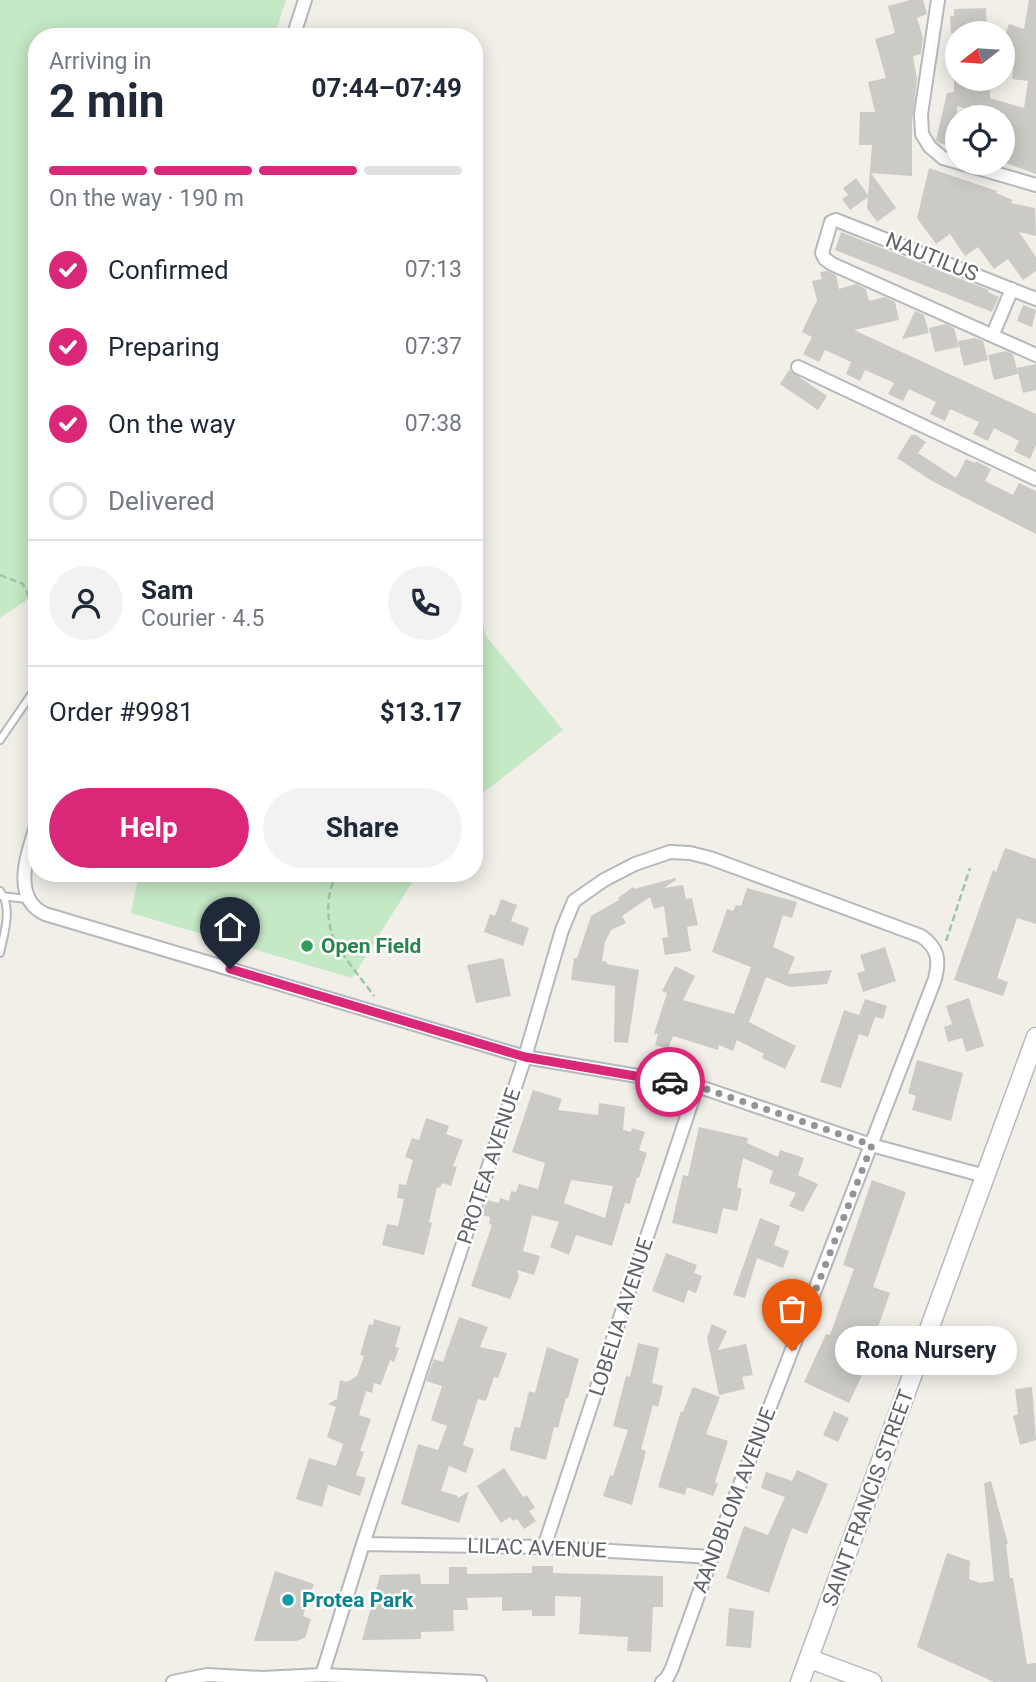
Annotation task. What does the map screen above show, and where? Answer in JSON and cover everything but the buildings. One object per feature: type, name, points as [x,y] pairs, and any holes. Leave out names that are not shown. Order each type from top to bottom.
[{"type":"street","points":[[296,28],[304,0]]},
{"type":"street","points":[[938,0],[921,114],[922,134],[930,147],[943,158],[1036,185]]},
{"type":"street","name":"NAUTILUS","points":[[993,334],[827,261],[822,253],[830,225],[836,220],[843,222],[1036,299]]},
{"type":"street","points":[[1012,289],[993,334],[1036,355]]},
{"type":"street","points":[[798,367],[1036,479]]},
{"type":"street","name":"PROTEA AVENUE","points":[[322,1675],[525,1057],[562,930],[575,901],[625,869],[670,852],[690,853],[921,936],[933,944],[938,964]]},
{"type":"street","points":[[28,860],[23,880],[27,899],[35,909],[45,914],[525,1057],[697,1086],[872,1145],[985,1176]]},
{"type":"street","name":"AANDBLOM AVENUE","points":[[662,1682],[671,1668],[935,979],[938,964]]},
{"type":"street","name":"SAINT FRANCIS STREET","points":[[800,1682],[1036,1037]]},
{"type":"street","name":"LOBELIA AVENUE","points":[[544,1547],[697,1086]]},
{"type":"street","name":"LILAC AVENUE","points":[[363,1544],[544,1547],[712,1557]]},
{"type":"street","points":[[810,1659],[872,1682]]},
{"type":"street","points":[[173,1682],[207,1675],[262,1680],[322,1675],[480,1682]]},
{"type":"lane","points":[[0,740],[28,699]]},
{"type":"lane","points":[[0,953],[7,917],[2,895],[27,899]]},
{"type":"path","points":[[0,575],[23,584],[28,595]]},
{"type":"path","points":[[938,964],[970,868]]},
{"type":"path","points":[[332,882],[328,909],[333,938],[388,1016]]},
{"type":"green space","points":[[0,0],[286,0],[277,28],[28,28],[28,599],[0,618]]},
{"type":"green space","points":[[483,626],[486,636],[563,730],[483,793]]},
{"type":"green space","name":"Open Field","points":[[137,882],[412,882],[352,978],[131,913]]},
{"type":"way so far","points":[[670,1082],[697,1086],[872,1145],[792,1351]]},
{"type":"place","name":"Open Field","points":[[307,946]]},
{"type":"place","name":"Rona Nursery","points":[[792,1351]]},
{"type":"place","name":"Protea Park","points":[[288,1600]]},
{"type":"route","points":[[230,969],[525,1057],[670,1082]]}]
